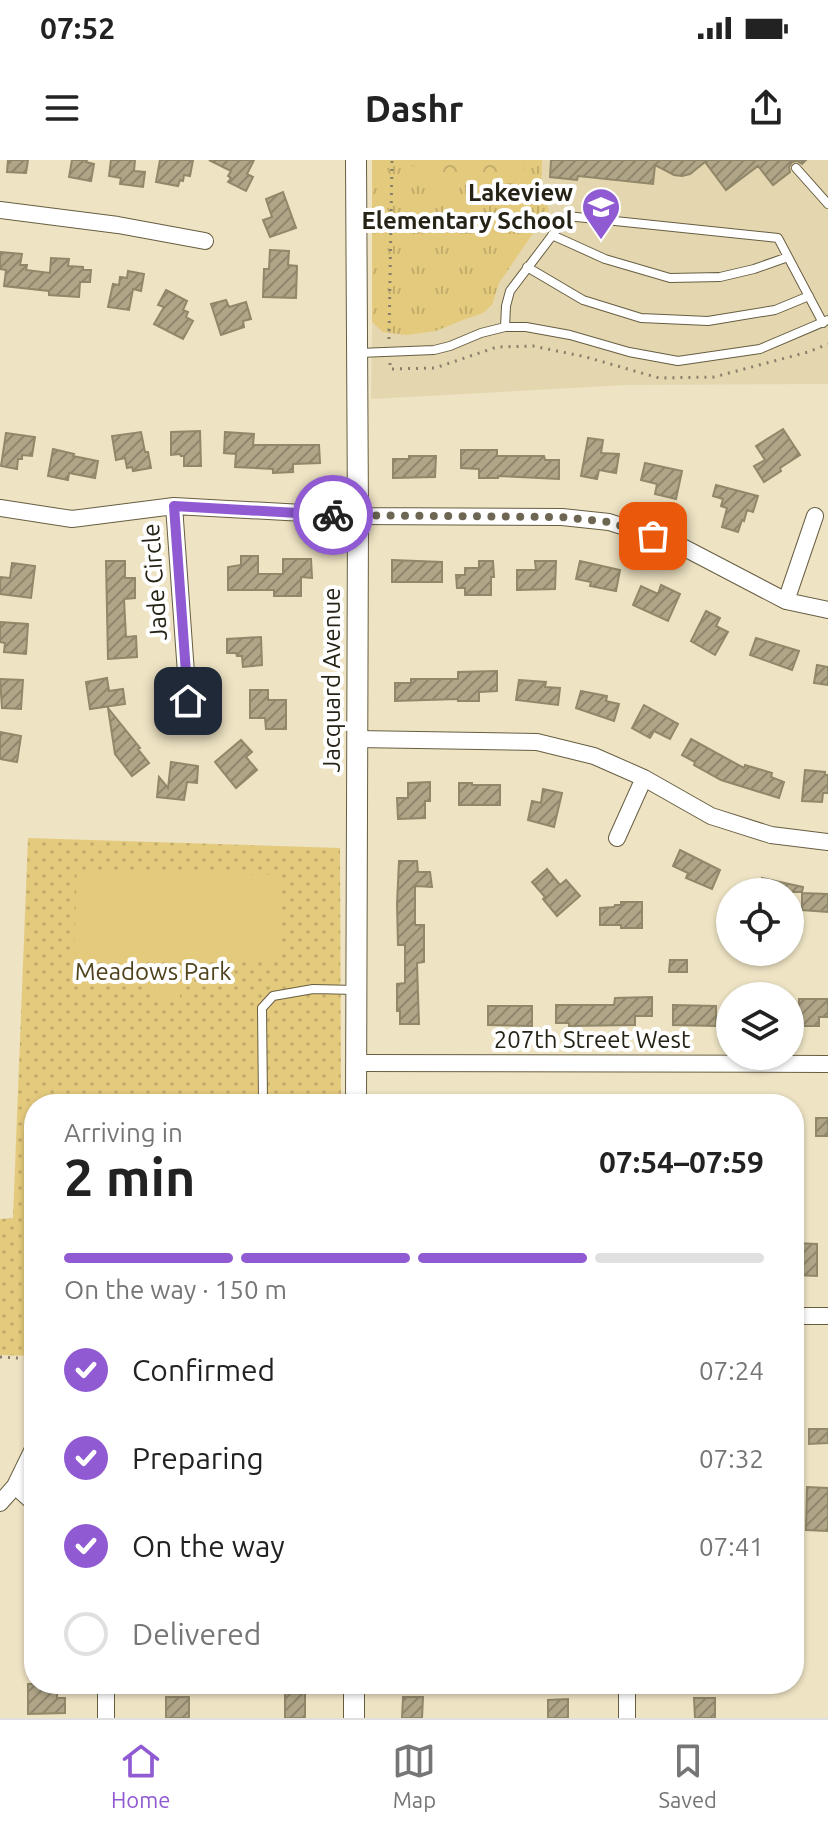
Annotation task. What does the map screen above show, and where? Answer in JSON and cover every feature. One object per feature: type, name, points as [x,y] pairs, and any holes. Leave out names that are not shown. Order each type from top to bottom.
[{"type":"street","name":"Jacquard Avenue","points":[[356,160],[356,1094]]},
{"type":"street","points":[[0,210],[118,225],[205,241]]},
{"type":"street","points":[[0,508],[72,519],[174,506],[358,516],[562,517],[609,522],[675,543],[786,601],[828,610]]},
{"type":"street","name":"Jade Circle","points":[[174,506],[188,701]]},
{"type":"street","points":[[786,601],[815,516]]},
{"type":"street","points":[[357,739],[537,742],[594,756],[644,778],[711,816],[771,835],[828,842]]},
{"type":"street","points":[[617,838],[644,778]]},
{"type":"street","name":"207th Street West","points":[[357,1063],[828,1064]]},
{"type":"street","points":[[804,1316],[828,1316]]},
{"type":"street","points":[[0,1503],[15,1486],[24,1468]]},
{"type":"street","points":[[15,1486],[24,1494]]},
{"type":"street","points":[[106,1694],[106,1718]]},
{"type":"street","points":[[354,1694],[354,1718]]},
{"type":"street","points":[[627,1694],[627,1718]]},
{"type":"lane","points":[[796,168],[828,204]]},
{"type":"lane","points":[[358,353],[434,350],[505,327],[526,327],[678,361],[760,349],[826,322],[778,238],[567,216],[510,291],[505,327]]},
{"type":"lane","points":[[552,235],[605,259],[670,278],[720,277],[788,257]]},
{"type":"lane","points":[[527,267],[583,300],[641,318],[708,321],[775,310],[809,296]]},
{"type":"lane","points":[[263,1094],[262,1008],[273,996],[313,989],[357,990]]},
{"type":"path","points":[[0,1357],[24,1358]]},
{"type":"shaded area","name":"Lakeview Elementary School","points":[[375,160],[828,160],[828,384],[627,385],[371,399]]},
{"type":"green space","points":[[372,160],[400,160],[459,184],[493,192],[516,185],[529,160],[542,160],[541,188],[549,210],[499,283],[492,305],[483,313],[436,331],[406,335],[383,332],[372,322]]},
{"type":"green space","points":[[400,160],[529,160],[516,185],[491,192],[432,175]]},
{"type":"green space","name":"Meadows Park","points":[[28,838],[340,848],[341,1094],[24,1094],[24,1356],[0,1355],[0,1219],[13,1218]]},
{"type":"green space","points":[[77,871],[282,875],[281,962],[74,960]]},
{"type":"green space","points":[[180,972],[180,999],[154,1000],[155,973]]},
{"type":"green space","points":[[22,1194],[24,1194],[24,1247]]},
{"type":"building","points":[[8,160],[28,160],[26,173],[7,172]]},
{"type":"building","points":[[72,160],[87,160],[94,164],[91,181],[69,177]]},
{"type":"building","points":[[111,160],[135,160],[134,171],[145,172],[143,187],[120,184],[121,178],[109,176]]},
{"type":"building","points":[[160,160],[193,160],[190,176],[184,175],[178,186],[156,182]]},
{"type":"building","points":[[209,160],[254,160],[247,174],[253,177],[246,191],[228,182],[231,171]]},
{"type":"building","points":[[551,160],[806,160],[802,164],[792,162],[790,172],[773,185],[758,166],[726,190],[705,162],[690,174],[682,176],[655,165],[653,184],[578,176],[577,180],[550,177]]},
{"type":"building","points":[[283,192],[296,228],[270,237],[263,220],[272,217],[266,199]]},
{"type":"building","points":[[270,250],[289,251],[288,265],[297,266],[296,298],[263,297],[264,269],[269,269]]},
{"type":"building","points":[[0,252],[22,254],[20,265],[27,265],[26,270],[50,273],[51,258],[69,259],[68,266],[91,270],[90,282],[80,282],[79,297],[4,286],[6,270],[0,269]]},
{"type":"building","points":[[128,271],[144,274],[141,291],[133,289],[129,310],[108,307],[113,284],[119,285],[120,277],[127,278]]},
{"type":"building","points":[[166,290],[187,301],[183,310],[188,312],[186,317],[193,321],[183,339],[154,324],[164,307],[158,305]]},
{"type":"building","points":[[226,300],[229,307],[246,302],[251,319],[243,321],[244,327],[221,335],[211,304]]},
{"type":"building","points":[[783,429],[800,455],[764,482],[754,466],[765,460],[756,446]]},
{"type":"building","points":[[200,431],[201,466],[184,466],[184,456],[171,455],[171,432]]},
{"type":"building","points":[[141,432],[151,468],[133,471],[132,467],[127,468],[125,458],[116,460],[112,436]]},
{"type":"building","points":[[225,432],[254,434],[253,445],[319,445],[320,463],[293,464],[293,472],[273,473],[273,469],[235,467],[236,454],[224,453]]},
{"type":"building","points":[[6,433],[35,437],[32,456],[22,455],[22,459],[18,459],[17,469],[1,466]]},
{"type":"building","points":[[588,438],[603,440],[601,453],[619,454],[616,473],[599,470],[597,479],[581,476]]},
{"type":"building","points":[[53,449],[98,461],[95,478],[69,473],[68,480],[48,476]]},
{"type":"building","points":[[461,450],[497,450],[497,456],[544,456],[545,460],[559,460],[559,479],[479,478],[479,469],[461,468]]},
{"type":"building","points":[[409,456],[436,456],[435,477],[393,478],[393,459],[409,459]]},
{"type":"building","points":[[645,463],[682,471],[676,499],[655,494],[657,484],[641,480]]},
{"type":"building","points":[[716,485],[758,496],[753,512],[747,510],[738,532],[722,527],[727,508],[721,506],[723,499],[713,496]]},
{"type":"building","points":[[241,556],[258,556],[258,574],[283,574],[283,559],[311,559],[312,578],[301,577],[301,596],[274,596],[274,590],[228,590],[228,567],[241,565]]},
{"type":"building","points":[[392,560],[442,562],[442,582],[392,582]]},
{"type":"building","points":[[106,561],[125,561],[125,578],[135,578],[135,598],[124,599],[126,637],[136,636],[137,657],[108,659]]},
{"type":"building","points":[[479,561],[493,561],[491,595],[465,595],[465,588],[457,588],[456,575],[465,575],[465,568],[479,568]]},
{"type":"building","points":[[535,561],[556,561],[555,589],[517,590],[517,570],[536,570]]},
{"type":"building","points":[[580,561],[620,570],[616,591],[590,586],[591,582],[576,579]]},
{"type":"building","points":[[12,563],[35,566],[31,598],[0,594],[0,577],[10,578]]},
{"type":"building","points":[[661,585],[680,594],[668,621],[633,605],[641,586],[658,594]]},
{"type":"building","points":[[706,611],[720,618],[716,626],[728,632],[715,655],[691,641]]},
{"type":"building","points":[[0,622],[28,624],[26,654],[4,652],[5,643],[0,642]]},
{"type":"building","points":[[261,637],[262,665],[243,667],[242,656],[227,653],[227,639]]},
{"type":"building","points":[[756,638],[799,651],[792,670],[750,655]]},
{"type":"building","points":[[817,665],[828,667],[828,685],[814,683]]},
{"type":"building","points":[[497,671],[497,691],[479,692],[479,701],[395,701],[395,683],[411,683],[411,679],[458,679],[458,672]]},
{"type":"building","points":[[107,678],[109,691],[123,689],[125,704],[90,709],[86,682]]},
{"type":"building","points":[[0,679],[23,680],[21,709],[2,708]]},
{"type":"building","points":[[519,680],[546,682],[545,687],[560,688],[558,705],[516,700]]},
{"type":"building","points":[[250,690],[268,690],[268,700],[286,700],[286,729],[266,729],[265,718],[250,718]]},
{"type":"building","points":[[581,691],[607,696],[606,701],[619,704],[614,721],[576,708]]},
{"type":"building","points":[[644,705],[678,724],[670,739],[654,731],[650,738],[632,728]]},
{"type":"building","points":[[108,708],[149,763],[132,776],[115,754]]},
{"type":"building","points":[[0,732],[21,736],[17,762],[0,759]]},
{"type":"building","points":[[691,739],[744,768],[745,765],[772,773],[771,777],[784,782],[779,798],[721,780],[694,765],[695,762],[682,755]]},
{"type":"building","points":[[241,740],[252,752],[246,757],[257,770],[236,788],[215,762]]},
{"type":"building","points":[[171,762],[198,766],[197,783],[187,782],[184,800],[157,797],[159,777],[168,788]]},
{"type":"building","points":[[805,770],[828,775],[828,793],[823,793],[822,802],[802,801]]},
{"type":"building","points":[[430,782],[430,801],[425,801],[425,818],[398,819],[397,798],[408,798],[408,783]]},
{"type":"building","points":[[459,783],[500,785],[500,805],[459,805]]},
{"type":"building","points":[[543,789],[562,793],[554,827],[528,820],[532,801],[541,803]]},
{"type":"building","points":[[680,850],[720,870],[712,889],[686,878],[688,873],[673,866]]},
{"type":"building","points":[[399,861],[417,861],[418,872],[430,872],[432,887],[415,886],[415,925],[424,925],[424,962],[417,963],[419,1024],[400,1024],[400,1011],[397,1011],[397,984],[405,983],[405,945],[398,945]]},
{"type":"building","points":[[547,869],[560,885],[566,880],[580,896],[557,916],[532,882]]},
{"type":"building","points":[[804,893],[828,894],[828,912],[804,910]]},
{"type":"building","points":[[621,902],[642,902],[642,928],[600,925],[600,908],[621,905]]},
{"type":"building","points":[[670,960],[687,960],[687,972],[669,972]]},
{"type":"building","points":[[652,997],[652,1016],[635,1016],[635,1025],[569,1026],[569,1023],[556,1023],[556,1005],[614,1005],[615,998]]},
{"type":"building","points":[[804,999],[828,999],[828,1017],[819,1017],[819,1026],[804,1026]]},
{"type":"building","points":[[673,1005],[716,1006],[716,1026],[673,1025]]},
{"type":"building","points":[[488,1006],[532,1006],[532,1026],[488,1025]]},
{"type":"building","points":[[816,1118],[828,1118],[828,1136],[816,1136]]},
{"type":"building","points":[[804,1243],[817,1244],[817,1276],[804,1275]]},
{"type":"building","points":[[809,1429],[828,1429],[828,1443],[809,1444]]},
{"type":"building","points":[[807,1487],[828,1488],[828,1531],[806,1530]]},
{"type":"building","points":[[28,1694],[57,1694],[57,1698],[65,1698],[65,1713],[28,1714]]},
{"type":"building","points":[[285,1694],[305,1694],[305,1718],[285,1718]]},
{"type":"building","points":[[166,1697],[189,1697],[189,1718],[166,1718]]},
{"type":"building","points":[[403,1697],[423,1697],[422,1718],[402,1718]]},
{"type":"building","points":[[694,1698],[715,1698],[715,1718],[695,1718]]},
{"type":"building","points":[[568,1699],[568,1718],[548,1718],[548,1700]]},
{"type":"way so far","points":[[333,515],[562,517],[609,522],[653,536]]},
{"type":"place","name":"Lakeview Elementary School","points":[[601,241]]},
{"type":"route","points":[[188,701],[174,506],[333,515]]}]
